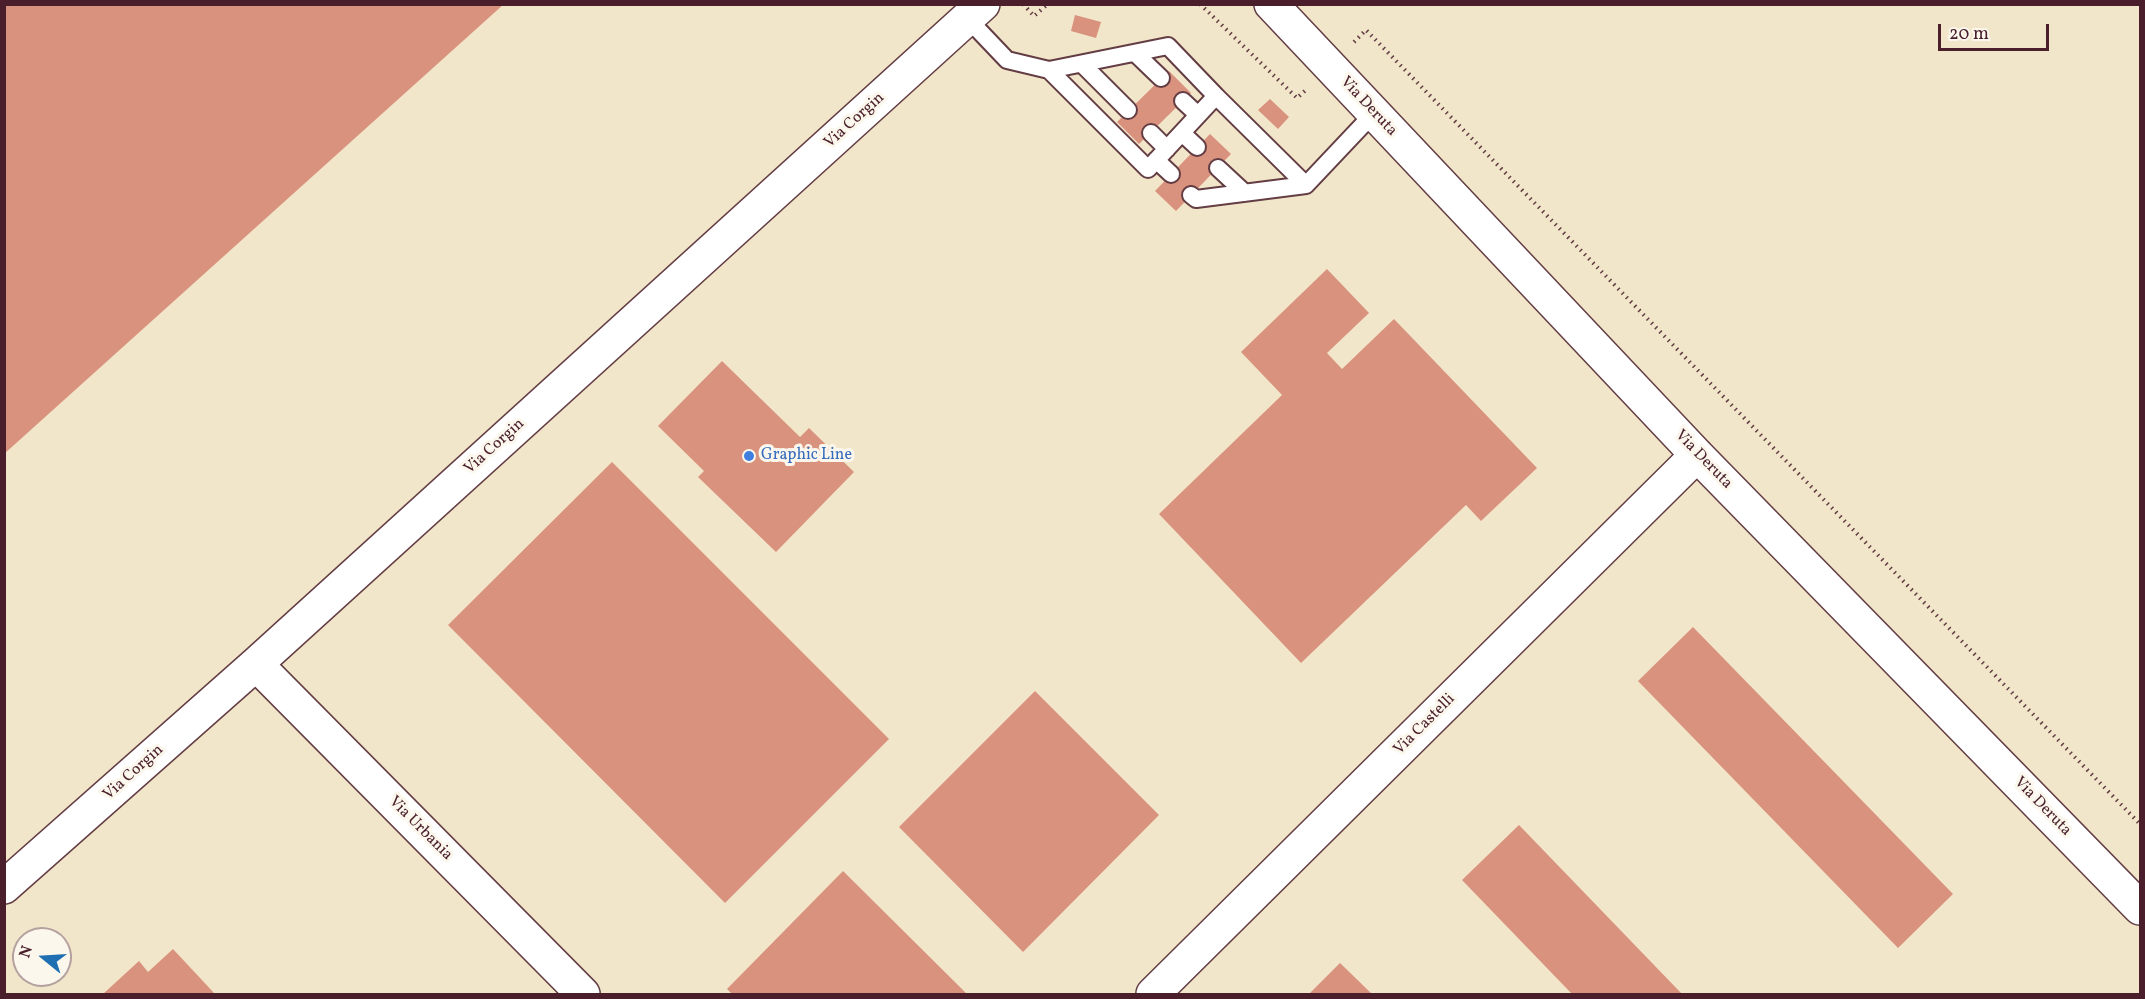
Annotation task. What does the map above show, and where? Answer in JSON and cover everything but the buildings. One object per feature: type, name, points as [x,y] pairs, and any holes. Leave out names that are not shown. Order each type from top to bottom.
[{"type":"street","name":"Via Deruta","points":[[1271,4],[1697,455],[2140,908]]},
{"type":"street","name":"Via Corgin","points":[[4,887],[256,664],[975,11]]},
{"type":"street","name":"Via Castelli","points":[[1153,994],[1697,455]]},
{"type":"street","name":"Via Urbania","points":[[256,664],[583,994]]},
{"type":"lane","points":[[975,11],[1007,60],[1049,70],[1168,46],[1306,185]]},
{"type":"lane","points":[[1135,53],[1161,78]]},
{"type":"lane","points":[[1082,63],[1128,110]]},
{"type":"lane","points":[[1049,70],[1148,169],[1216,96]]},
{"type":"lane","points":[[1183,101],[1198,116]]},
{"type":"lane","points":[[1191,195],[1196,199],[1306,185],[1374,113]]},
{"type":"lane","points":[[1151,133],[1171,174]]},
{"type":"lane","points":[[1182,133],[1197,147]]},
{"type":"lane","points":[[1218,168],[1245,193]]},
{"type":"path","points":[[1023,4],[1034,16],[1048,4]]},
{"type":"path","points":[[1200,4],[1297,98],[1366,30],[2140,824]]},
{"type":"place","name":"Graphic Line","points":[[749,456]]}]
